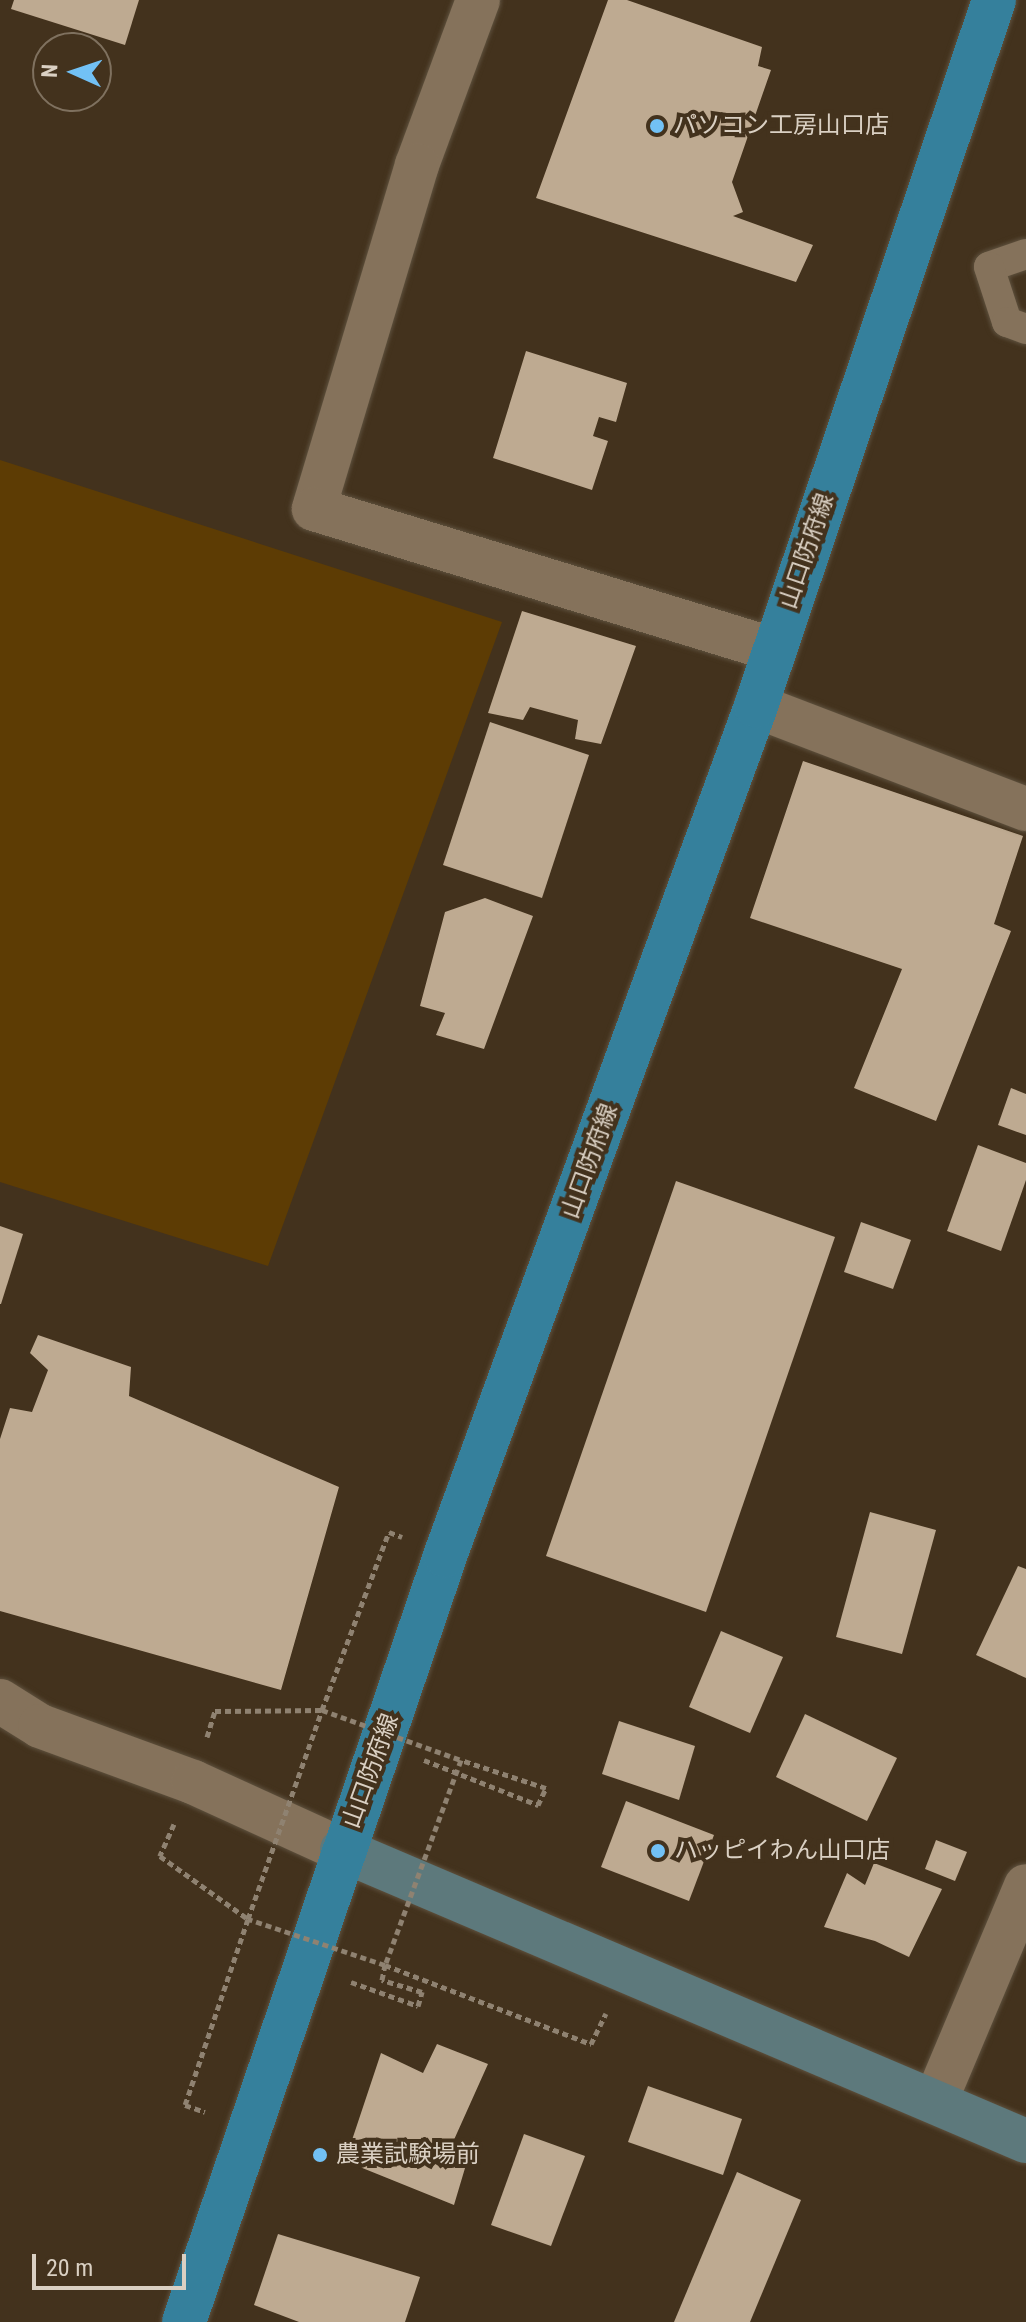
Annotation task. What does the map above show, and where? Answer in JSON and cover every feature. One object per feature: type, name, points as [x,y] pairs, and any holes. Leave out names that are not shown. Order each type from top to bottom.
[{"type":"main road","name":"山口防府線","points":[[184,2322],[342,1850],[756,706],[994,0]]},
{"type":"street","points":[[478,0],[417,165],[314,509],[774,650]]},
{"type":"street","points":[[756,706],[1026,809]]},
{"type":"street","points":[[0,1701],[40,1726],[193,1782],[342,1850],[936,2100],[1026,2141]]},
{"type":"street","points":[[936,2100],[1026,1886]]},
{"type":"lane","points":[[1026,254],[989,267],[1007,322],[1026,329]]},
{"type":"path","points":[[185,2105],[322,1710],[389,1532]]},
{"type":"path","points":[[215,1711],[322,1710],[546,1788],[538,1805],[468,1779]]},
{"type":"path","points":[[377,1991],[418,2006],[422,1992],[382,1980],[461,1760]]},
{"type":"path","points":[[160,1856],[248,1919],[385,1965],[591,2044]]},
{"type":"shaded area","points":[[0,460],[502,622],[268,1266],[0,1182]]},
{"type":"building","points":[[14,0],[139,0],[125,45],[112,41],[112,32],[84,32],[11,9]]},
{"type":"building","name":"パソコン工房山口店","points":[[608,0],[627,0],[762,47],[758,66],[771,70],[732,182],[743,212],[733,216],[813,245],[796,282],[536,198]]},
{"type":"building","points":[[526,351],[627,383],[616,422],[599,417],[593,436],[608,441],[592,490],[493,458]]},
{"type":"building","points":[[522,611],[636,646],[601,744],[575,739],[578,720],[530,707],[523,720],[488,713]]},
{"type":"building","points":[[490,722],[589,755],[542,898],[443,865]]},
{"type":"building","points":[[803,761],[1023,836],[994,924],[1011,931],[936,1121],[854,1088],[902,969],[750,918]]},
{"type":"building","points":[[485,898],[533,916],[484,1049],[436,1035],[445,1013],[420,1006],[445,912]]},
{"type":"building","points":[[1011,1088],[1026,1094],[1026,1135],[998,1125]]},
{"type":"building","points":[[978,1145],[1026,1163],[1026,1180],[1001,1251],[947,1231]]},
{"type":"building","points":[[676,1181],[835,1237],[706,1612],[546,1556]]},
{"type":"building","points":[[861,1222],[911,1240],[893,1289],[844,1272]]},
{"type":"building","points":[[0,1226],[23,1234],[1,1304],[0,1304]]},
{"type":"building","points":[[38,1335],[131,1367],[129,1396],[339,1487],[281,1690],[0,1611],[0,1439],[10,1408],[32,1412],[48,1370],[30,1353]]},
{"type":"building","points":[[870,1512],[936,1530],[902,1654],[836,1637]]},
{"type":"building","points":[[1018,1566],[1026,1569],[1026,1678],[976,1655]]},
{"type":"building","points":[[721,1631],[783,1657],[750,1733],[689,1707]]},
{"type":"building","points":[[805,1714],[897,1758],[867,1821],[776,1777]]},
{"type":"building","points":[[619,1721],[695,1746],[679,1800],[602,1774]]},
{"type":"building","name":"ハッピイわん山口店","points":[[626,1801],[714,1835],[689,1901],[601,1867]]},
{"type":"building","points":[[936,1840],[967,1852],[955,1881],[925,1869]]},
{"type":"building","points":[[874,1863],[942,1889],[909,1957],[875,1941],[824,1927],[847,1873],[865,1885]]},
{"type":"building","points":[[437,2044],[488,2064],[453,2142],[471,2148],[454,2205],[345,2161],[381,2053],[423,2073]]},
{"type":"building","points":[[648,2086],[742,2119],[723,2175],[628,2142]]},
{"type":"building","points":[[524,2134],[585,2156],[551,2246],[491,2225]]},
{"type":"building","points":[[737,2172],[801,2200],[750,2322],[674,2322]]},
{"type":"building","points":[[278,2234],[420,2277],[405,2322],[299,2322],[254,2305]]},
{"type":"place","name":"パソコン工房山口店","points":[[657,126]]},
{"type":"place","name":"ハッピイわん山口店","points":[[658,1851]]},
{"type":"place","name":"農業試験場前","points":[[320,2155]]}]
